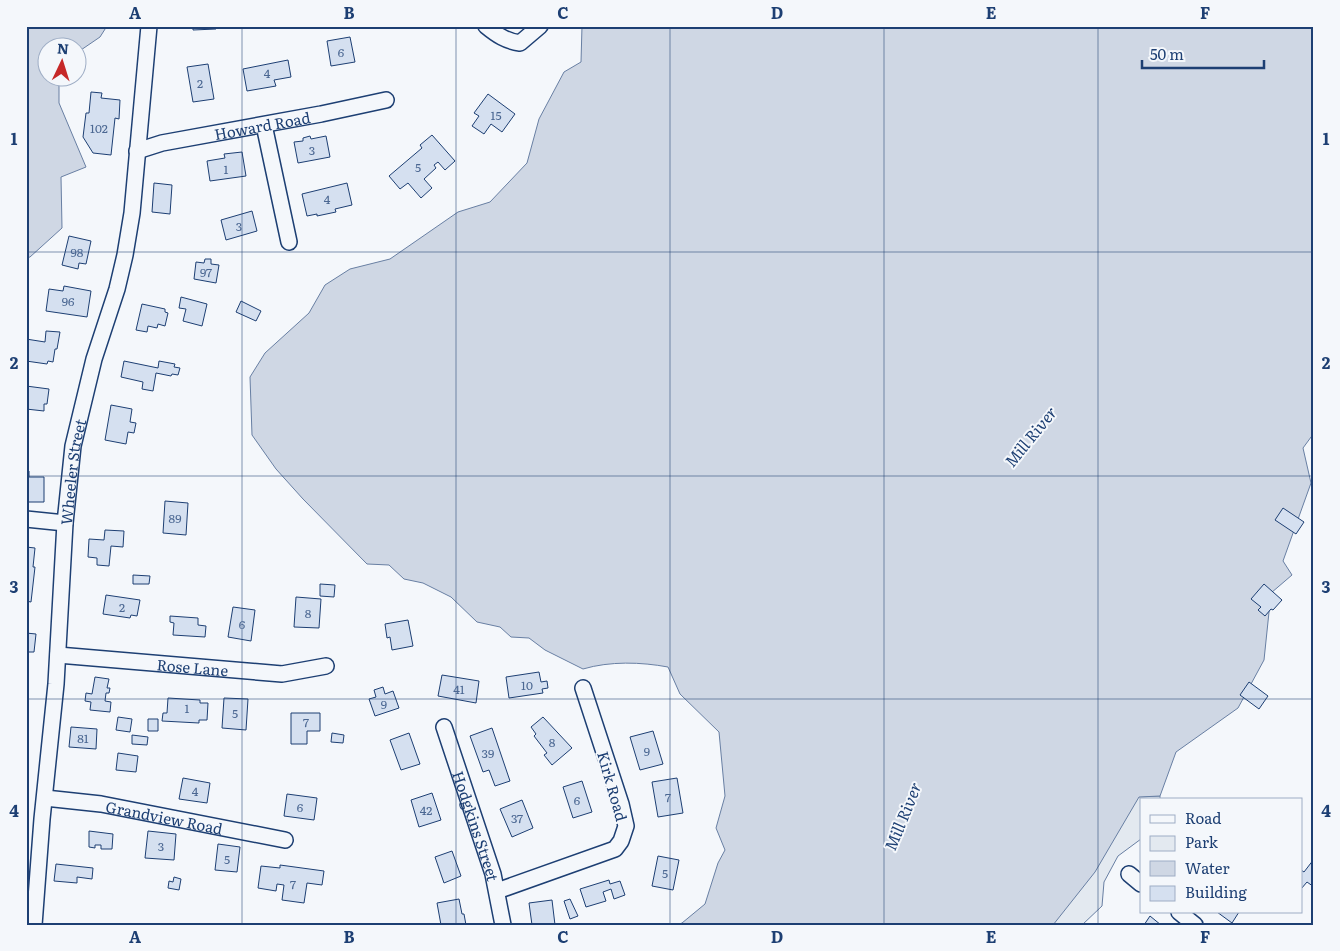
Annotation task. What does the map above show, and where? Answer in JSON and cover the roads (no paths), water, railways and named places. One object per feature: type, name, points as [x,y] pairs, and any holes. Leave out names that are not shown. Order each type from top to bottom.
[{"type":"street","name":"Wheeler Street","points":[[34,925],[58,654],[65,524],[73,446],[94,359],[117,289],[132,213],[149,26]]},
{"type":"street","points":[[486,26],[510,42],[520,43],[540,26]]},
{"type":"street","name":"Howard Road","points":[[138,151],[162,143],[264,125],[386,100]]},
{"type":"street","points":[[264,125],[289,242]]},
{"type":"street","points":[[26,519],[65,524]]},
{"type":"street","name":"Rose Lane","points":[[58,654],[282,674],[326,666]]},
{"type":"street","name":"Kirk Road","points":[[497,891],[615,849],[622,841],[626,826],[621,804],[583,688]]},
{"type":"street","name":"Hodgkins Street","points":[[444,726],[493,874],[503,925]]},
{"type":"street","name":"Grandview Road","points":[[45,798],[111,805],[285,840]]},
{"type":"street","points":[[1181,914],[1195,925]]},
{"type":"water","points":[[26,26],[107,26],[100,37],[88,45],[88,38],[38,38],[38,88],[59,88],[59,103],[86,167],[61,177],[62,228],[30,257],[26,258]]},
{"type":"water","name":"Mill River","points":[[582,26],[1314,26],[1314,433],[1303,448],[1311,483],[1283,561],[1292,575],[1271,593],[1264,660],[1238,708],[1176,752],[1160,796],[1139,797],[1095,872],[1053,925],[677,925],[705,904],[718,863],[725,850],[716,828],[725,796],[719,732],[680,694],[668,667],[626,663],[593,666],[583,669],[545,650],[529,638],[511,637],[500,627],[477,622],[451,597],[423,583],[404,579],[389,565],[367,564],[276,469],[252,435],[250,377],[265,353],[309,313],[325,285],[350,269],[390,259],[458,212],[490,202],[527,163],[539,119],[564,72],[581,62]]}]
